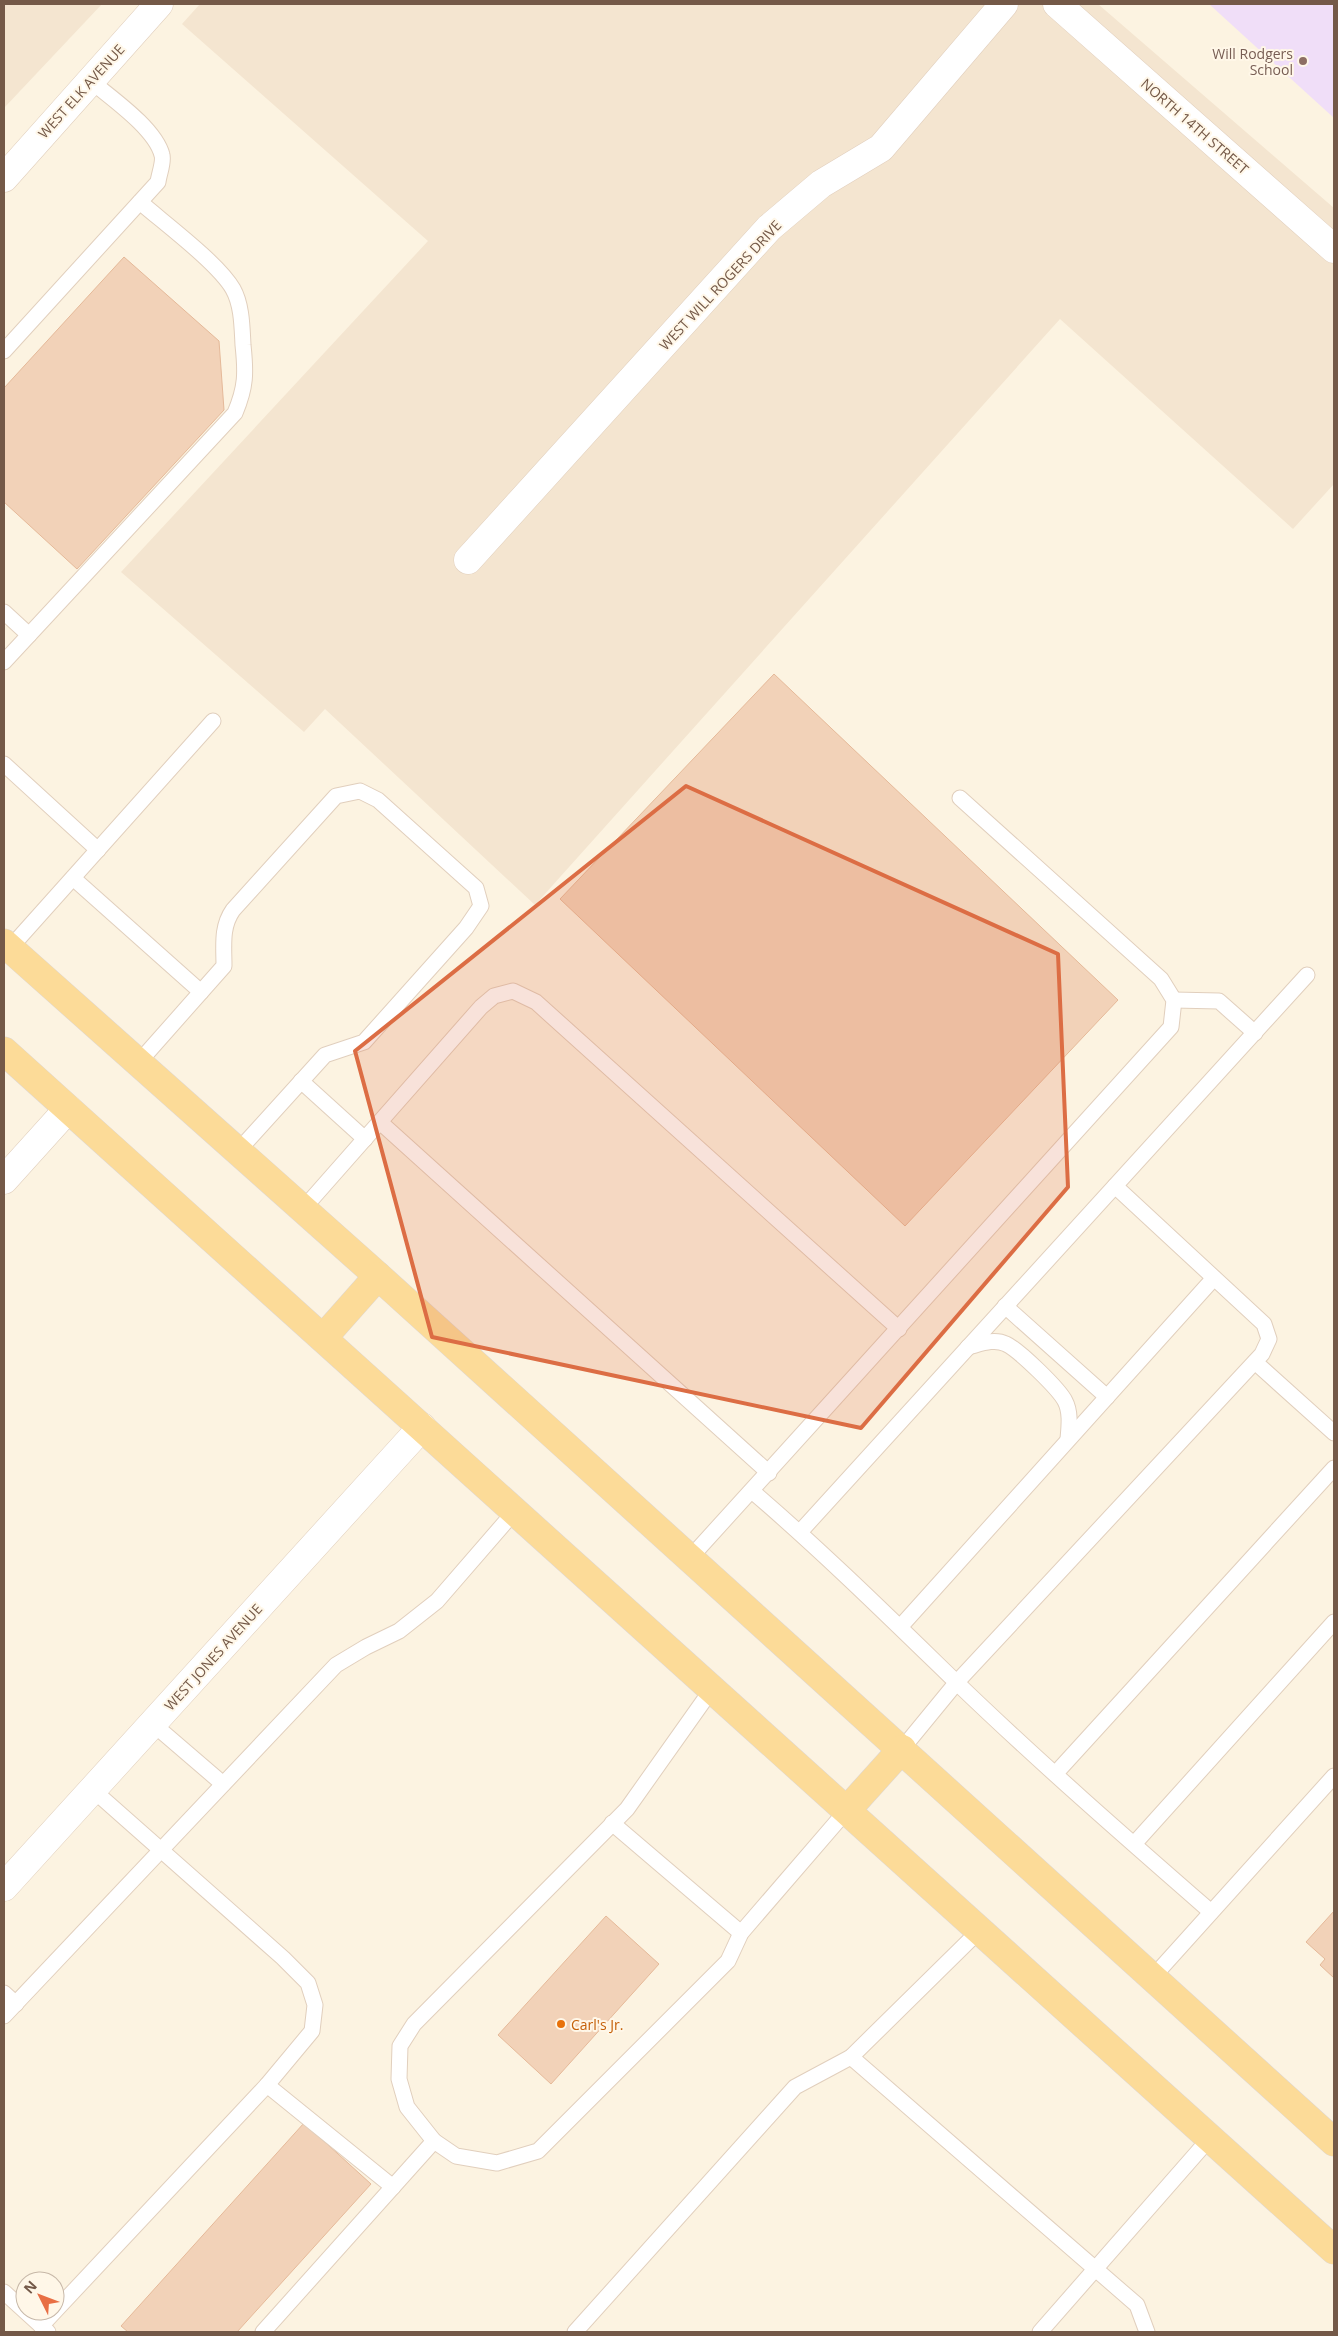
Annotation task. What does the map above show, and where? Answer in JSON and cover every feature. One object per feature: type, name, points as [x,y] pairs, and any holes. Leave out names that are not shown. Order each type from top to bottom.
[{"type":"main road","points":[[7,945],[378,1276],[1334,2142]]},
{"type":"main road","points":[[4,1051],[1334,2250]]},
{"type":"main road","points":[[323,1338],[378,1276]]},
{"type":"main road","points":[[847,1810],[902,1749]]},
{"type":"street","name":"WEST ELK AVENUE","points":[[4,178],[159,4]]},
{"type":"street","name":"WEST WILL ROGERS DRIVE","points":[[468,560],[769,228],[821,184],[881,148],[1004,4]]},
{"type":"street","name":"NORTH 14TH STREET","points":[[1057,4],[1334,249]]},
{"type":"street","points":[[4,1180],[68,1109]]},
{"type":"street","name":"WEST JONES AVENUE","points":[[4,1887],[422,1427]]},
{"type":"lane","points":[[4,351],[158,182],[162,156],[154,140],[134,118],[91,80]]},
{"type":"lane","points":[[4,662],[235,413],[244,393],[246,372],[240,314],[233,289],[216,269],[140,202]]},
{"type":"lane","points":[[4,612],[29,635]]},
{"type":"lane","points":[[7,945],[73,878],[213,721]]},
{"type":"lane","points":[[4,764],[98,850]]},
{"type":"lane","points":[[139,1062],[224,966],[224,931],[227,919],[336,796],[360,791],[378,800],[476,888],[481,906],[466,928],[364,1042],[325,1055],[238,1151]]},
{"type":"lane","points":[[690,1558],[1171,1027],[1174,1000],[1161,979],[960,798]]},
{"type":"lane","points":[[73,878],[201,992]]},
{"type":"lane","points":[[800,1532],[1307,975]]},
{"type":"lane","points":[[303,1209],[481,1007],[494,996],[512,991],[536,1002],[899,1329]]},
{"type":"lane","points":[[1174,1000],[1219,1001],[1255,1032]]},
{"type":"lane","points":[[300,1081],[365,1139]]},
{"type":"lane","points":[[380,1122],[769,1473]]},
{"type":"lane","points":[[902,1749],[956,1682],[1255,1362],[1262,1354],[1269,1339],[1264,1324],[1115,1186]]},
{"type":"lane","points":[[901,1626],[1214,1278]]},
{"type":"lane","points":[[1005,1306],[1107,1396]]},
{"type":"lane","points":[[967,1347],[988,1341],[1006,1344],[1024,1359],[1050,1383],[1066,1402],[1070,1422],[1068,1440]]},
{"type":"lane","points":[[1255,1362],[1334,1433]]},
{"type":"lane","points":[[1056,1773],[1334,1468]]},
{"type":"lane","points":[[752,1491],[800,1532],[901,1626],[956,1682],[1134,1844],[1212,1912]]},
{"type":"lane","points":[[4,2016],[336,1665],[399,1630],[438,1602],[515,1511]]},
{"type":"lane","points":[[1134,1844],[1334,1622]]},
{"type":"lane","points":[[712,1689],[666,1756],[627,1808],[414,2024],[400,2046],[399,2079],[407,2107],[434,2141],[456,2156],[497,2163],[538,2151],[728,1961],[741,1933],[847,1810]]},
{"type":"lane","points":[[152,1723],[223,1784]]},
{"type":"lane","points":[[1153,1977],[1334,1776]]},
{"type":"lane","points":[[4,2292],[44,2329],[267,2085],[312,2031],[315,2005],[308,1983],[283,1958],[92,1789]]},
{"type":"lane","points":[[612,1824],[741,1933]]},
{"type":"lane","points":[[575,2332],[795,2087],[851,2057],[980,1930]]},
{"type":"lane","points":[[4,1993],[16,2004]]},
{"type":"lane","points":[[851,2057],[1097,2268],[1137,2305],[1147,2332]]},
{"type":"lane","points":[[267,2085],[393,2188]]},
{"type":"lane","points":[[1040,2332],[1210,2138]]},
{"type":"lane","points":[[263,2332],[434,2141]]},
{"type":"highlighted area","points":[[686,786],[1058,954],[1068,1187],[861,1428],[432,1337],[355,1051]]},
{"type":"shaded area","points":[[4,4],[102,4],[4,108]]},
{"type":"shaded area","points":[[200,4],[1098,4],[1334,208],[1334,484],[1293,529],[1060,319],[535,905],[325,709],[304,732],[121,572],[428,241],[182,24]]},
{"type":"shaded area","name":"Will Rodgers School","points":[[1209,4],[1334,4],[1334,118]]},
{"type":"building","points":[[124,257],[219,341],[224,410],[77,569],[4,502],[4,388]]},
{"type":"building","points":[[774,674],[1118,1000],[905,1226],[560,899]]},
{"type":"building","points":[[1334,1911],[1334,1978],[1320,1965],[1325,1959],[1306,1942]]},
{"type":"building","points":[[606,1916],[659,1964],[551,2084],[498,2035]]},
{"type":"building","points":[[304,2123],[371,2184],[237,2332],[128,2332],[121,2326]]},
{"type":"place","name":"Will Rodgers School","points":[[1303,61]]},
{"type":"place","name":"Carl's Jr.","points":[[561,2024]]}]
